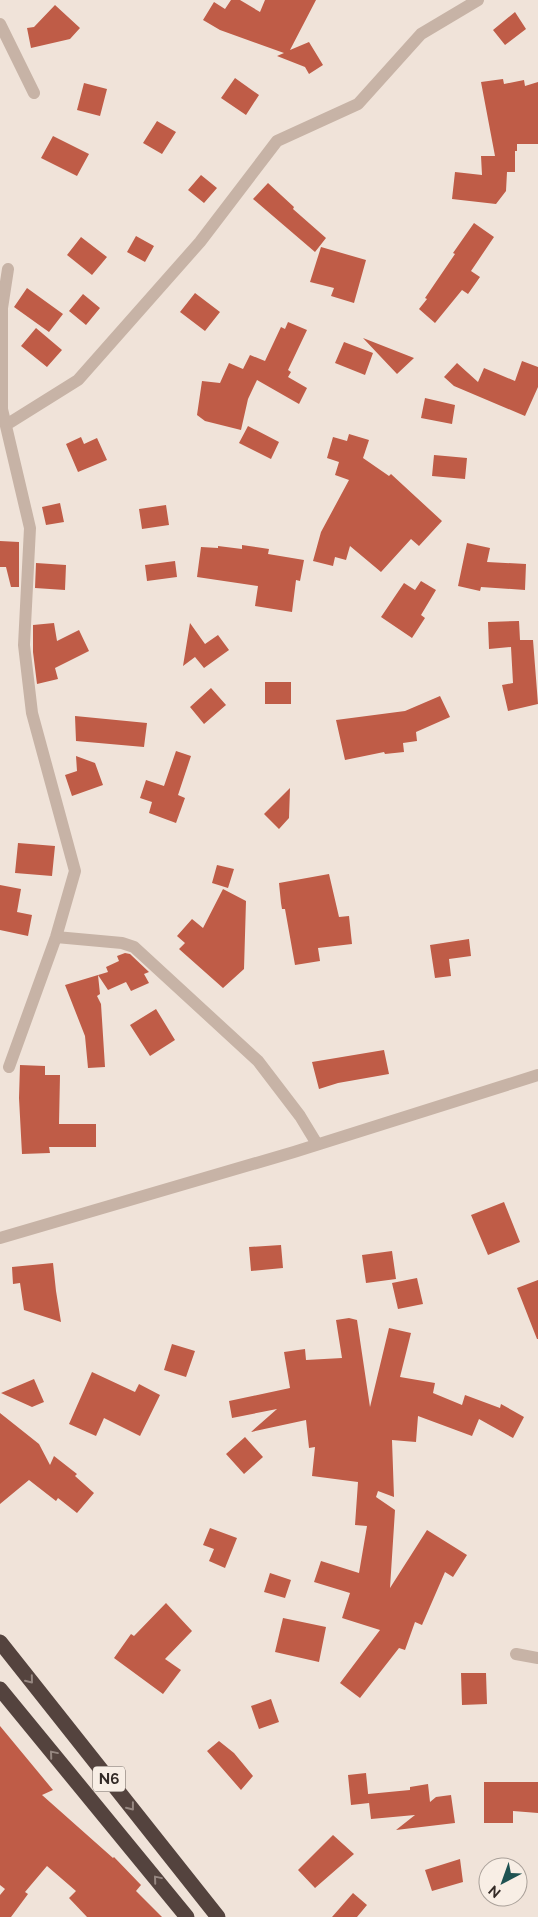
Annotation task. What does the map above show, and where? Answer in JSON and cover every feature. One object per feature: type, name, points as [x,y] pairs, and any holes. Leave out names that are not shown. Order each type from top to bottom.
[{"type":"highway","name":"N6","points":[[0,1642],[218,1917]]},
{"type":"highway","name":"N6","points":[[0,1690],[187,1917]]},
{"type":"street","points":[[6,425],[78,380],[200,242],[277,140],[358,104],[421,34],[478,0]]},
{"type":"street","points":[[0,24],[34,93]]},
{"type":"street","points":[[8,269],[2,308],[2,409],[30,528],[24,645],[32,712],[75,871],[56,937],[9,1067]]},
{"type":"street","points":[[56,937],[122,943],[134,947],[258,1061],[300,1116],[317,1144]]},
{"type":"street","points":[[0,1238],[538,1076]]},
{"type":"street","points":[[516,1654],[538,1658]]},
{"type":"building","points":[[231,0],[240,0],[260,12],[265,0],[316,0],[290,50],[309,42],[323,65],[309,74],[305,67],[277,56],[284,53],[220,30],[203,20],[214,2],[225,9]]},
{"type":"building","points":[[55,5],[80,28],[70,39],[31,48],[27,28],[34,27]]},
{"type":"building","points":[[515,12],[526,29],[505,45],[493,30]]},
{"type":"building","points":[[235,78],[259,95],[246,115],[221,98]]},
{"type":"building","points":[[503,79],[504,84],[524,80],[525,86],[538,82],[538,144],[517,144],[515,172],[507,172],[506,191],[496,204],[452,199],[455,172],[482,175],[481,156],[495,156],[481,82]]},
{"type":"building","points":[[84,83],[107,89],[100,116],[77,110]]},
{"type":"building","points":[[157,121],[176,132],[162,154],[143,143]]},
{"type":"building","points":[[53,136],[89,154],[77,176],[41,158]]},
{"type":"building","points":[[201,175],[217,188],[204,203],[188,190]]},
{"type":"building","points":[[268,183],[294,207],[293,209],[326,238],[315,252],[253,199]]},
{"type":"building","points":[[474,223],[494,237],[471,271],[480,277],[468,294],[462,290],[435,323],[419,309],[455,254],[453,253]]},
{"type":"building","points":[[136,236],[154,246],[145,262],[127,252]]},
{"type":"building","points":[[81,237],[107,257],[92,275],[67,255]]},
{"type":"building","points":[[321,247],[366,260],[354,303],[331,296],[334,288],[310,282]]},
{"type":"building","points":[[27,288],[63,314],[49,332],[14,307]]},
{"type":"building","points":[[195,293],[220,312],[205,331],[180,312]]},
{"type":"building","points":[[83,294],[100,308],[86,325],[69,311]]},
{"type":"building","points":[[288,322],[307,330],[288,370],[291,372],[288,377],[307,388],[299,404],[257,380],[248,399],[241,430],[205,421],[197,415],[202,381],[220,383],[229,363],[243,369],[250,355],[265,361],[281,327],[285,329]]},
{"type":"building","points":[[36,328],[62,350],[47,367],[21,346]]},
{"type":"building","points":[[363,338],[414,358],[397,374]]},
{"type":"building","points":[[344,342],[373,353],[365,375],[335,363]]},
{"type":"building","points":[[522,361],[538,367],[538,387],[525,416],[454,386],[444,377],[457,363],[478,382],[484,368],[515,381]]},
{"type":"building","points":[[425,398],[455,405],[452,424],[421,418]]},
{"type":"building","points":[[248,426],[279,442],[271,459],[239,443]]},
{"type":"building","points":[[349,434],[369,440],[363,458],[389,476],[391,474],[442,521],[419,546],[411,539],[381,572],[350,546],[346,560],[335,557],[333,566],[313,561],[321,532],[349,480],[335,475],[339,462],[327,458],[333,437],[347,441]]},
{"type":"building","points":[[81,437],[84,444],[97,438],[107,460],[78,472],[66,444]]},
{"type":"building","points":[[434,455],[467,458],[465,479],[432,476]]},
{"type":"building","points":[[60,503],[64,522],[46,525],[42,507]]},
{"type":"building","points":[[166,505],[169,525],[142,529],[139,509]]},
{"type":"building","points":[[0,541],[19,542],[19,587],[11,587],[6,567],[0,567]]},
{"type":"building","points":[[467,543],[490,548],[487,562],[526,564],[525,590],[481,587],[480,591],[458,586]]},
{"type":"building","points":[[242,545],[269,549],[268,554],[304,560],[300,581],[296,580],[292,612],[255,606],[258,586],[197,577],[201,547],[218,548],[218,546],[242,549]]},
{"type":"building","points":[[175,561],[177,577],[147,581],[145,565]]},
{"type":"building","points":[[36,563],[66,565],[65,590],[35,588]]},
{"type":"building","points":[[421,581],[436,590],[421,615],[425,618],[412,638],[381,617],[404,583],[415,590]]},
{"type":"building","points":[[519,621],[520,640],[533,640],[538,704],[508,711],[502,685],[513,683],[511,647],[489,649],[488,622]]},
{"type":"building","points":[[54,623],[57,641],[79,630],[89,651],[55,668],[58,679],[37,684],[33,652],[33,625]]},
{"type":"building","points":[[190,623],[205,644],[218,635],[229,650],[204,668],[195,657],[183,666]]},
{"type":"building","points":[[265,682],[291,682],[291,704],[265,704]]},
{"type":"building","points":[[211,688],[226,705],[204,724],[190,707]]},
{"type":"building","points":[[440,696],[450,717],[416,732],[417,741],[403,743],[404,752],[385,754],[384,752],[345,760],[336,720],[405,711]]},
{"type":"building","points":[[75,716],[147,723],[144,747],[76,741]]},
{"type":"building","points":[[176,751],[191,756],[178,795],[185,798],[176,823],[149,813],[152,802],[140,798],[146,780],[164,786]]},
{"type":"building","points":[[76,756],[95,763],[103,785],[72,796],[65,775],[77,771]]},
{"type":"building","points":[[290,788],[289,818],[279,829],[264,814]]},
{"type":"building","points":[[18,843],[55,846],[52,876],[15,873]]},
{"type":"building","points":[[217,865],[234,869],[228,888],[212,883]]},
{"type":"building","points":[[329,874],[339,917],[349,916],[352,944],[318,948],[320,961],[295,965],[285,909],[282,909],[279,883]]},
{"type":"building","points":[[0,885],[21,889],[17,912],[32,915],[28,936],[0,930]]},
{"type":"building","points":[[223,889],[246,901],[244,969],[223,988],[179,949],[185,943],[177,936],[192,919],[203,928]]},
{"type":"building","points":[[469,939],[471,956],[449,959],[451,976],[435,978],[430,945]]},
{"type":"building","points":[[125,953],[130,954],[149,972],[144,974],[149,983],[131,991],[126,982],[108,990],[98,975],[108,972],[106,967],[119,961],[117,956]]},
{"type":"building","points":[[98,975],[100,994],[97,996],[101,1004],[105,1067],[88,1068],[85,1036],[65,985]]},
{"type":"building","points":[[156,1009],[175,1040],[150,1056],[130,1025]]},
{"type":"building","points":[[384,1050],[389,1074],[338,1083],[319,1089],[312,1062]]},
{"type":"building","points":[[20,1065],[45,1066],[45,1075],[60,1075],[59,1124],[96,1124],[96,1147],[49,1147],[50,1153],[22,1154],[19,1098]]},
{"type":"building","points":[[504,1202],[520,1242],[488,1255],[471,1215]]},
{"type":"building","points":[[281,1245],[283,1268],[251,1271],[249,1247]]},
{"type":"building","points":[[392,1251],[396,1279],[366,1283],[362,1255]]},
{"type":"building","points":[[53,1263],[61,1322],[24,1310],[20,1283],[13,1284],[12,1267]]},
{"type":"building","points":[[417,1278],[423,1304],[398,1309],[392,1283]]},
{"type":"building","points":[[538,1280],[538,1339],[537,1339],[517,1288]]},
{"type":"building","points":[[349,1318],[357,1320],[370,1407],[389,1328],[411,1333],[400,1377],[435,1383],[433,1393],[462,1405],[465,1395],[500,1408],[501,1404],[524,1417],[513,1438],[479,1419],[472,1436],[418,1416],[416,1442],[392,1440],[394,1497],[378,1491],[376,1497],[395,1510],[390,1588],[427,1530],[467,1555],[453,1577],[445,1572],[422,1625],[415,1622],[405,1650],[399,1648],[360,1698],[340,1683],[380,1630],[342,1618],[350,1593],[314,1582],[321,1561],[359,1573],[367,1526],[355,1525],[358,1482],[312,1476],[315,1447],[309,1448],[306,1420],[251,1432],[277,1409],[232,1418],[229,1401],[290,1388],[284,1352],[305,1349],[306,1360],[342,1358],[336,1320]]},
{"type":"building","points":[[172,1344],[195,1351],[186,1377],[164,1370]]},
{"type":"building","points":[[92,1372],[135,1392],[139,1384],[160,1395],[140,1436],[104,1418],[96,1436],[69,1424]]},
{"type":"building","points":[[34,1379],[44,1402],[32,1407],[1,1393]]},
{"type":"building","points":[[0,1413],[39,1444],[50,1465],[54,1456],[77,1474],[75,1476],[94,1493],[77,1513],[58,1498],[56,1501],[29,1480],[0,1504]]},
{"type":"building","points":[[245,1437],[263,1457],[244,1474],[226,1454]]},
{"type":"building","points":[[210,1528],[237,1538],[225,1568],[209,1561],[214,1549],[203,1545]]},
{"type":"building","points":[[270,1573],[291,1580],[285,1598],[264,1592]]},
{"type":"building","points":[[166,1603],[192,1631],[165,1659],[181,1670],[163,1694],[114,1658],[131,1634],[134,1636]]},
{"type":"building","points":[[283,1618],[326,1627],[319,1662],[275,1652]]},
{"type":"building","points":[[461,1673],[486,1673],[487,1704],[462,1705]]},
{"type":"building","points":[[271,1699],[279,1722],[259,1729],[251,1706]]},
{"type":"building","points":[[0,1726],[53,1790],[42,1795],[114,1857],[141,1885],[136,1891],[162,1917],[87,1917],[69,1898],[76,1891],[47,1866],[25,1892],[28,1894],[11,1917],[0,1917],[0,1895],[5,1889],[0,1885]]},
{"type":"building","points":[[219,1741],[234,1753],[253,1776],[241,1790],[207,1751]]},
{"type":"building","points":[[366,1773],[369,1803],[351,1805],[348,1775]]},
{"type":"building","points":[[484,1782],[538,1782],[538,1813],[513,1811],[513,1823],[484,1823]]},
{"type":"building","points":[[428,1784],[430,1802],[436,1797],[451,1795],[455,1823],[396,1830],[415,1815],[371,1819],[368,1794],[410,1790],[410,1787]]},
{"type":"building","points":[[333,1835],[354,1854],[315,1888],[298,1870]]},
{"type":"building","points":[[460,1859],[463,1882],[432,1891],[425,1870]]},
{"type":"building","points":[[353,1893],[367,1905],[357,1917],[332,1917]]}]
